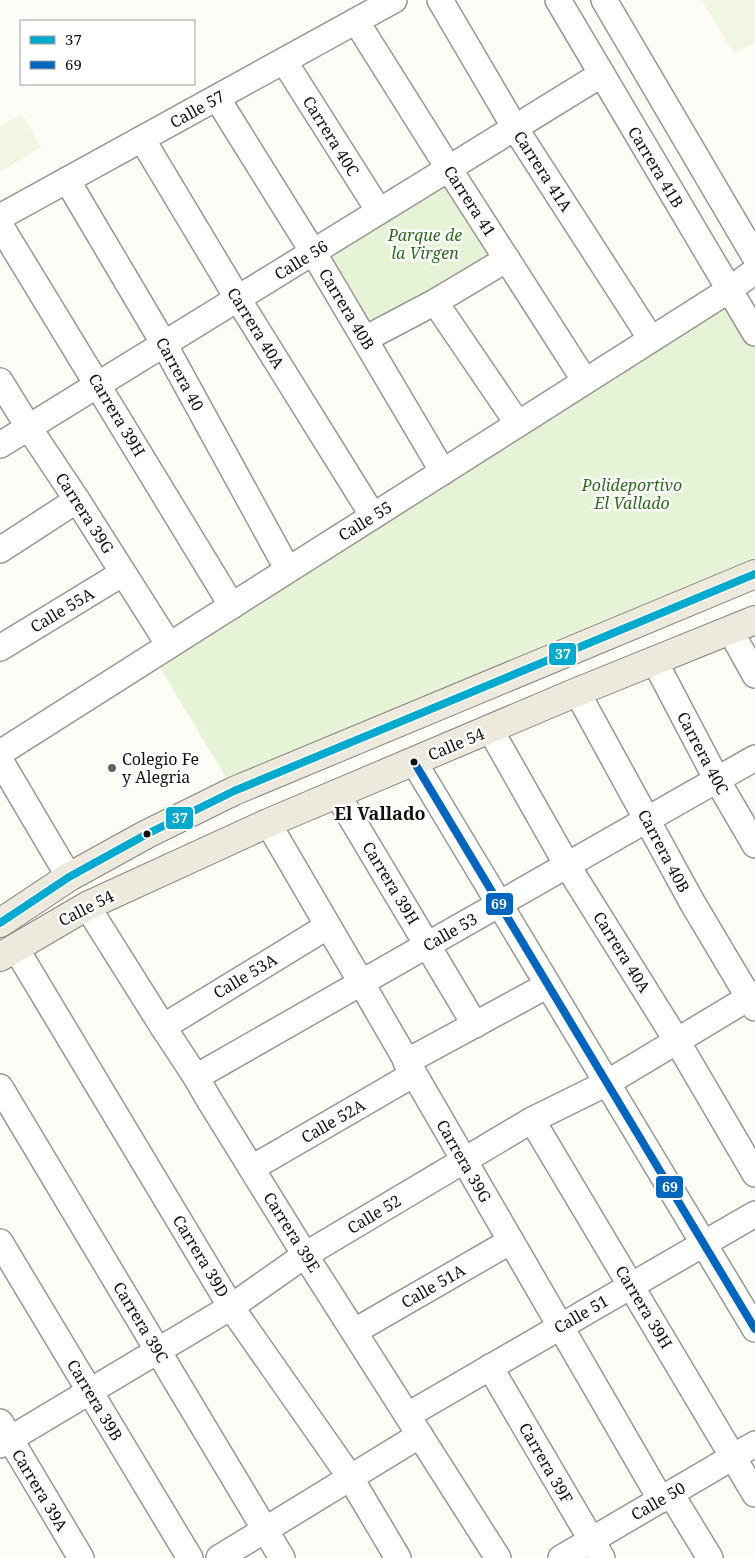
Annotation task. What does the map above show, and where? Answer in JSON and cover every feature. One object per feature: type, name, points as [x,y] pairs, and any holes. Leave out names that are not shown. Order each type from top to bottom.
[{"type":"main road","name":"Calle 54","points":[[0,923],[69,877],[146,834],[234,791],[755,574]]},
{"type":"main road","name":"Calle 54","points":[[8,952],[87,906],[268,823],[577,692],[755,620]]},
{"type":"street","name":"Calle 57","points":[[0,217],[394,0]]},
{"type":"street","name":"Carrera 41A","points":[[440,0],[515,128],[651,339]]},
{"type":"street","name":"Carrera 41B","points":[[558,0],[755,333]]},
{"type":"street","points":[[604,0],[755,257]]},
{"type":"street","name":"Carrera 41","points":[[356,20],[585,381]]},
{"type":"street","name":"Carrera 40C","points":[[284,61],[379,211]]},
{"type":"street","name":"Calle 56","points":[[0,445],[602,74]]},
{"type":"street","name":"Carrera 40B","points":[[217,98],[313,252],[443,472]]},
{"type":"street","name":"Carrera 40A","points":[[142,139],[238,299],[373,516]]},
{"type":"street","name":"Carrera 40","points":[[67,180],[164,344],[288,570]]},
{"type":"street","name":"Carrera 39H","points":[[0,224],[232,606]]},
{"type":"street","points":[[365,339],[436,302],[507,259]]},
{"type":"street","name":"Calle 55","points":[[0,753],[729,290],[755,270]]},
{"type":"street","points":[[436,302],[518,424]]},
{"type":"street","name":"Carrera 39G","points":[[0,381],[28,428],[77,500],[170,646]]},
{"type":"street","points":[[0,550],[77,500]]},
{"type":"street","name":"Calle 55A","points":[[0,648],[123,573]]},
{"type":"street","points":[[730,630],[755,675]]},
{"type":"street","name":"Carrera 40C","points":[[654,660],[717,780],[755,845]]},
{"type":"street","name":"Carrera 40B","points":[[577,692],[692,902],[753,1000]]},
{"type":"street","name":"Carrera 40A","points":[[490,729],[567,865],[677,1041],[755,1174]]},
{"type":"street","name":"Calle 53","points":[[196,1077],[755,758]]},
{"type":"street","points":[[0,760],[69,877]]},
{"type":"street","points":[[414,762],[755,1329]]},
{"type":"street","name":"Carrera 39H","points":[[338,794],[475,1025]]},
{"type":"street","name":"Carrera 39G","points":[[268,823],[362,982],[560,1327],[666,1497],[710,1558]]},
{"type":"street","name":"Carrera 39E","points":[[87,906],[196,1077],[305,1256],[498,1558]]},
{"type":"street","name":"Calle 53A","points":[[163,1027],[328,926]]},
{"type":"street","name":"Carrera 39D","points":[[8,952],[232,1307],[350,1478],[398,1558]]},
{"type":"street","name":"Calle 52A","points":[[252,1168],[475,1025],[548,985]]},
{"type":"street","name":"Calle 52","points":[[3,1435],[90,1392],[232,1307],[305,1256],[532,1120],[607,1083],[677,1041],[753,1000]]},
{"type":"street","name":"Carrera 39C","points":[[0,1087],[282,1558]]},
{"type":"street","name":"Carrera 39H","points":[[532,1120],[755,1494]]},
{"type":"street","name":"Calle 51","points":[[219,1558],[350,1478],[414,1425],[490,1367],[755,1214]]},
{"type":"street","name":"Calle 51A","points":[[354,1331],[511,1241]]},
{"type":"street","name":"Carrera 39B","points":[[0,1242],[190,1558]]},
{"type":"street","name":"Carrera 39F","points":[[490,1367],[597,1549]]},
{"type":"street","name":"Carrera 39A","points":[[3,1435],[81,1558]]},
{"type":"street","name":"Calle 50","points":[[561,1558],[597,1549],[666,1497],[755,1444]]},
{"type":"green space","points":[[702,0],[755,0],[755,42],[734,54]]},
{"type":"green space","points":[[22,114],[41,147],[0,172],[0,127]]},
{"type":"green space","name":"Parque de la Virgen","points":[[449,169],[507,259],[365,339],[313,252]]},
{"type":"green space","name":"Polideportivo El Vallado","points":[[729,290],[755,333],[755,574],[234,791],[153,656]]},
{"type":"transit line","name":"37","points":[[0,923],[69,877],[147,834],[234,791],[755,574]]},
{"type":"transit line","name":"69","points":[[414,762],[755,1329]]},
{"type":"place","name":"Colegio Fe y Alegria","points":[[112,768]]},
{"type":"district","name":"El Vallado","points":[[380,814]]}]
